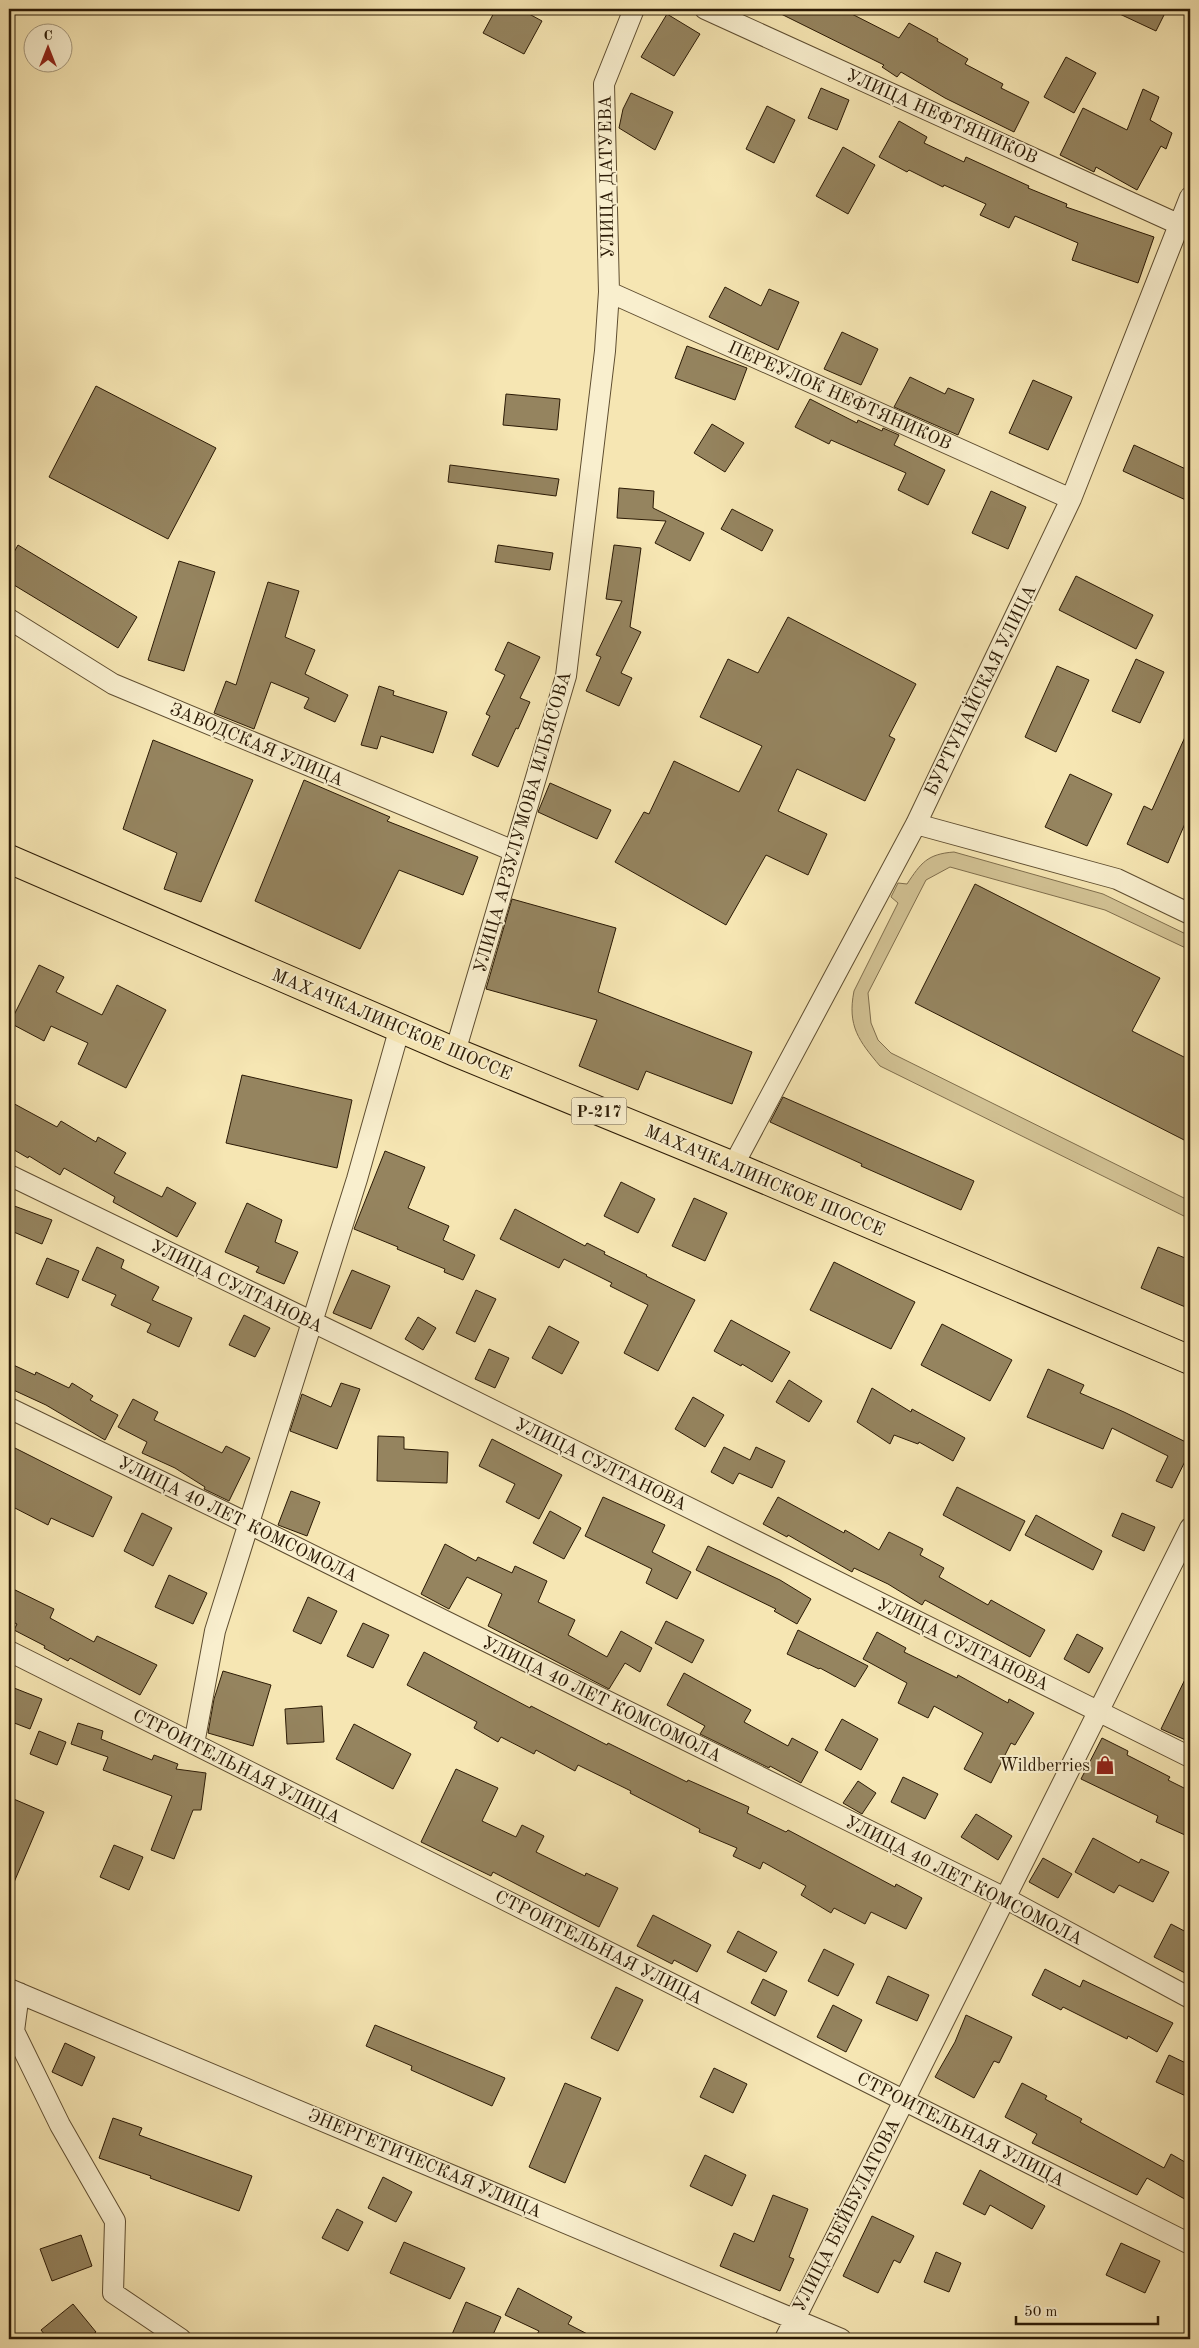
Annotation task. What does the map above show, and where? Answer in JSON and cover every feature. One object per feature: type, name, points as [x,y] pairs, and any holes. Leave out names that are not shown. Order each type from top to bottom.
[{"type":"highway","name":"МАХАЧКАЛИНСКОЕ ШОССЕ","points":[[9,859],[455,1052],[733,1166],[1190,1360]]},
{"type":"street","name":"УЛИЦА ДАТУЕВА","points":[[605,351],[609,292],[604,84],[634,9]]},
{"type":"street","name":"УЛИЦА НЕФТЯНИКОВ","points":[[705,9],[1178,224]]},
{"type":"street","name":"БУРТУНАЙСКАЯ УЛИЦА","points":[[733,1166],[916,824],[1071,499],[1190,197]]},
{"type":"street","name":"ПЕРЕУЛОК НЕФТЯНИКОВ","points":[[609,292],[1071,499]]},
{"type":"street","name":"УЛИЦА АРЗУЛУМОВА ИЛЬЯСОВА","points":[[455,1052],[566,676],[605,351]]},
{"type":"street","name":"ЗАВОДСКАЯ УЛИЦА","points":[[9,619],[113,684],[514,851]]},
{"type":"street","points":[[916,824],[1117,879],[1190,914]]},
{"type":"street","points":[[194,1744],[215,1631],[247,1523],[312,1322],[400,1027]]},
{"type":"street","name":"УЛИЦА СУЛТАНОВА","points":[[9,1175],[312,1322],[1190,1757]]},
{"type":"street","name":"УЛИЦА 40 ЛЕТ КОМСОМОЛА","points":[[9,1408],[247,1523],[1005,1898],[1190,1998]]},
{"type":"street","name":"УЛИЦА БЕЙБУЛАТОВА","points":[[785,2339],[1190,1528]]},
{"type":"street","name":"СТРОИТЕЛЬНАЯ УЛИЦА","points":[[9,1651],[1190,2244]]},
{"type":"street","points":[[14,1991],[14,2031],[60,2125],[115,2221],[113,2293],[181,2339]]},
{"type":"street","name":"ЭНЕРГЕТИЧЕСКАЯ УЛИЦА","points":[[14,1991],[841,2339]]},
{"type":"shaded area","points":[[954,852],[1103,894],[1190,936],[1190,950],[1105,910],[950,867],[926,880],[868,993],[871,1023],[878,1040],[891,1053],[1190,1201],[1190,1219],[880,1066],[866,1049],[856,1032],[852,1014],[852,1003],[854,991],[898,903],[891,897],[898,883],[907,884],[916,870],[931,857]]},
{"type":"building","points":[[496,9],[520,9],[542,21],[524,54],[483,33]]},
{"type":"building","points":[[771,9],[842,9],[899,38],[909,23],[968,59],[965,64],[1003,84],[1001,88],[1029,102],[1014,132],[945,98],[901,72],[897,77],[882,67],[884,65]]},
{"type":"building","points":[[1109,9],[1167,9],[1156,31]]},
{"type":"building","points":[[667,14],[700,34],[674,76],[641,57]]},
{"type":"building","points":[[1066,57],[1096,73],[1074,113],[1044,97]]},
{"type":"building","points":[[821,88],[849,100],[837,130],[808,118]]},
{"type":"building","points":[[1143,89],[1159,97],[1150,120],[1172,133],[1166,149],[1161,146],[1137,190],[1096,167],[1094,172],[1060,155],[1083,108],[1127,130]]},
{"type":"building","points":[[631,93],[673,112],[655,150],[619,128],[623,109]]},
{"type":"building","points":[[767,106],[795,120],[774,163],[746,149]]},
{"type":"building","points":[[899,121],[927,137],[924,143],[964,162],[966,157],[1029,186],[1028,188],[1067,204],[1066,207],[1154,237],[1138,283],[1072,260],[1078,243],[1015,216],[1009,228],[980,215],[986,204],[944,185],[943,187],[909,170],[907,172],[879,157]]},
{"type":"building","points":[[843,147],[875,165],[848,214],[816,196]]},
{"type":"building","points":[[725,287],[761,306],[769,289],[799,302],[778,350],[709,317]]},
{"type":"building","points":[[842,332],[878,349],[861,385],[824,369]]},
{"type":"building","points":[[687,346],[747,368],[735,400],[675,378]]},
{"type":"building","points":[[910,377],[945,394],[948,388],[974,399],[958,435],[894,407]]},
{"type":"building","points":[[1033,380],[1072,397],[1048,450],[1009,433]]},
{"type":"building","points":[[96,386],[216,448],[168,539],[49,477]]},
{"type":"building","points":[[506,394],[560,399],[557,430],[503,425]]},
{"type":"building","points":[[810,399],[857,423],[858,420],[882,431],[883,428],[899,435],[894,445],[945,470],[928,505],[898,490],[906,473],[831,440],[829,444],[795,427]]},
{"type":"building","points":[[712,424],[744,443],[725,472],[694,453]]},
{"type":"building","points":[[1134,445],[1190,471],[1190,502],[1123,471]]},
{"type":"building","points":[[450,465],[559,479],[556,496],[448,482]]},
{"type":"building","points":[[619,488],[654,491],[653,508],[704,533],[690,561],[655,543],[666,521],[617,518]]},
{"type":"building","points":[[991,491],[1026,507],[1008,549],[972,533]]},
{"type":"building","points":[[732,509],[773,530],[762,551],[721,529]]},
{"type":"building","points":[[18,545],[137,617],[118,648],[9,582],[9,561]]},
{"type":"building","points":[[498,545],[553,553],[550,570],[495,562]]},
{"type":"building","points":[[614,545],[641,548],[630,627],[641,632],[621,673],[632,678],[619,706],[586,691],[601,657],[596,655],[622,601],[606,599]]},
{"type":"building","points":[[179,561],[215,572],[184,671],[148,660]]},
{"type":"building","points":[[1076,576],[1153,615],[1136,649],[1059,610]]},
{"type":"building","points":[[268,582],[299,591],[285,637],[315,650],[305,674],[348,695],[335,722],[304,708],[309,698],[271,682],[254,729],[214,713],[226,681],[236,685]]},
{"type":"building","points":[[788,617],[916,684],[889,736],[895,739],[865,801],[797,769],[778,811],[827,834],[808,875],[766,855],[726,925],[615,862],[644,812],[649,814],[674,761],[739,792],[762,746],[700,717],[728,659],[758,673]]},
{"type":"building","points":[[508,642],[540,657],[520,698],[530,702],[498,767],[472,755],[490,716],[486,714],[505,675],[495,670]]},
{"type":"building","points":[[1136,659],[1164,672],[1140,723],[1112,711]]},
{"type":"building","points":[[1057,666],[1089,680],[1056,752],[1025,737]]},
{"type":"building","points":[[379,686],[394,691],[393,695],[447,712],[433,753],[381,736],[377,749],[361,745]]},
{"type":"building","points":[[1190,726],[1190,812],[1168,863],[1127,844],[1144,806],[1152,810]]},
{"type":"building","points":[[153,740],[253,780],[201,902],[164,889],[177,853],[123,829]]},
{"type":"building","points":[[1070,774],[1112,794],[1087,846],[1045,827]]},
{"type":"building","points":[[304,780],[390,817],[387,821],[478,857],[463,895],[399,870],[360,949],[255,901]]},
{"type":"building","points":[[550,783],[611,810],[597,839],[538,812]]},
{"type":"building","points":[[975,884],[1160,978],[1132,1031],[1190,1060],[1190,1143],[915,1003]]},
{"type":"building","points":[[512,899],[616,928],[598,992],[752,1052],[732,1104],[646,1071],[638,1090],[579,1066],[597,1020],[486,989]]},
{"type":"building","points":[[39,965],[64,977],[56,992],[102,1015],[117,985],[166,1010],[126,1088],[78,1064],[88,1043],[51,1026],[44,1041],[10,1023]]},
{"type":"building","points":[[242,1075],[352,1100],[337,1168],[226,1143]]},
{"type":"building","points":[[783,1097],[974,1181],[961,1210],[861,1166],[862,1164],[770,1122]]},
{"type":"building","points":[[9,1101],[57,1127],[61,1121],[96,1142],[98,1137],[126,1153],[114,1173],[162,1197],[167,1187],[196,1203],[177,1237],[113,1202],[115,1197],[64,1168],[60,1175],[29,1156],[28,1158],[9,1147]]},
{"type":"building","points":[[385,1151],[425,1167],[408,1208],[449,1226],[443,1240],[475,1255],[463,1280],[444,1272],[445,1269],[397,1249],[398,1247],[354,1229]]},
{"type":"building","points":[[621,1182],[655,1199],[638,1233],[604,1216]]},
{"type":"building","points":[[694,1198],[727,1213],[705,1261],[672,1246]]},
{"type":"building","points":[[247,1203],[282,1220],[275,1242],[298,1252],[284,1284],[256,1272],[259,1267],[225,1252]]},
{"type":"building","points":[[9,1204],[52,1220],[42,1244],[9,1230]]},
{"type":"building","points":[[515,1209],[585,1246],[587,1243],[605,1252],[604,1254],[695,1300],[658,1371],[624,1353],[648,1305],[610,1286],[612,1283],[564,1259],[559,1268],[500,1239]]},
{"type":"building","points":[[97,1247],[124,1260],[121,1268],[159,1287],[152,1300],[192,1318],[179,1347],[147,1332],[151,1324],[111,1305],[116,1295],[82,1280]]},
{"type":"building","points":[[1158,1247],[1190,1260],[1190,1309],[1141,1288]]},
{"type":"building","points":[[47,1258],[79,1271],[68,1298],[36,1284]]},
{"type":"building","points":[[834,1262],[915,1302],[891,1349],[810,1310]]},
{"type":"building","points":[[352,1270],[390,1286],[371,1329],[333,1313]]},
{"type":"building","points":[[476,1290],[496,1299],[475,1342],[456,1333]]},
{"type":"building","points":[[244,1315],[270,1328],[255,1357],[229,1345]]},
{"type":"building","points":[[418,1317],[436,1328],[423,1350],[405,1339]]},
{"type":"building","points":[[731,1320],[790,1352],[772,1382],[742,1364],[741,1366],[714,1351]]},
{"type":"building","points":[[942,1324],[1012,1360],[990,1401],[921,1365]]},
{"type":"building","points":[[549,1326],[579,1342],[562,1374],[532,1358]]},
{"type":"building","points":[[489,1349],[509,1358],[495,1388],[475,1379]]},
{"type":"building","points":[[9,1363],[35,1375],[36,1372],[69,1388],[72,1383],[93,1396],[90,1400],[118,1415],[105,1440],[46,1405],[9,1388]]},
{"type":"building","points":[[1048,1369],[1084,1385],[1080,1393],[1190,1444],[1190,1451],[1172,1488],[1156,1481],[1168,1456],[1112,1428],[1103,1449],[1027,1417]]},
{"type":"building","points":[[789,1380],[822,1401],[809,1422],[776,1402]]},
{"type":"building","points":[[341,1383],[360,1389],[337,1449],[290,1431],[302,1394],[331,1407]]},
{"type":"building","points":[[872,1388],[911,1412],[912,1409],[965,1438],[953,1461],[919,1442],[918,1444],[894,1435],[890,1444],[857,1422]]},
{"type":"building","points":[[693,1397],[724,1415],[705,1447],[675,1429]]},
{"type":"building","points":[[133,1399],[158,1412],[154,1420],[222,1453],[226,1446],[250,1458],[229,1501],[204,1489],[205,1487],[175,1468],[142,1453],[147,1442],[118,1427]]},
{"type":"building","points":[[378,1436],[404,1437],[404,1449],[448,1452],[447,1483],[377,1481]]},
{"type":"building","points":[[492,1439],[562,1475],[539,1519],[506,1502],[515,1484],[479,1466]]},
{"type":"building","points":[[9,1445],[112,1497],[93,1537],[51,1518],[48,1525],[9,1505]]},
{"type":"building","points":[[724,1447],[750,1460],[756,1447],[785,1461],[772,1488],[739,1473],[733,1484],[711,1472]]},
{"type":"building","points":[[957,1487],[1025,1521],[1010,1551],[943,1515]]},
{"type":"building","points":[[291,1491],[320,1502],[307,1536],[278,1525]]},
{"type":"building","points":[[603,1497],[665,1525],[652,1552],[691,1572],[677,1599],[646,1583],[652,1569],[585,1536]]},
{"type":"building","points":[[778,1497],[844,1533],[845,1530],[879,1550],[889,1532],[923,1549],[920,1555],[944,1568],[939,1577],[988,1605],[991,1600],[1045,1630],[1030,1657],[925,1600],[922,1605],[888,1584],[854,1568],[852,1572],[788,1535],[787,1537],[763,1524]]},
{"type":"building","points":[[550,1511],[581,1528],[564,1559],[533,1543]]},
{"type":"building","points":[[142,1513],[172,1528],[153,1566],[124,1551]]},
{"type":"building","points":[[1122,1513],[1155,1527],[1144,1551],[1112,1536]]},
{"type":"building","points":[[1036,1515],[1102,1551],[1093,1570],[1025,1535]]},
{"type":"building","points":[[445,1544],[476,1561],[478,1557],[512,1573],[515,1566],[547,1581],[538,1602],[575,1620],[568,1635],[607,1657],[621,1631],[652,1648],[640,1672],[625,1663],[609,1689],[488,1626],[502,1594],[467,1577],[449,1609],[421,1594]]},
{"type":"building","points":[[708,1546],[780,1580],[811,1599],[797,1624],[774,1611],[776,1609],[696,1570]]},
{"type":"building","points":[[169,1575],[207,1593],[193,1624],[155,1607]]},
{"type":"building","points":[[9,1587],[54,1609],[50,1618],[94,1642],[97,1636],[157,1665],[140,1695],[70,1658],[68,1661],[44,1648],[45,1646],[14,1630],[17,1624],[9,1620]]},
{"type":"building","points":[[308,1597],[337,1611],[321,1644],[293,1631]]},
{"type":"building","points":[[666,1621],[704,1640],[692,1663],[655,1643]]},
{"type":"building","points":[[363,1623],[389,1635],[373,1668],[347,1656]]},
{"type":"building","points":[[798,1630],[868,1666],[855,1687],[820,1668],[787,1654]]},
{"type":"building","points":[[877,1632],[906,1648],[904,1652],[957,1678],[958,1675],[1008,1703],[1009,1699],[1034,1713],[1015,1745],[1011,1743],[991,1783],[964,1769],[983,1733],[934,1706],[928,1718],[898,1703],[907,1683],[863,1659]]},
{"type":"building","points":[[1077,1634],[1103,1648],[1089,1673],[1064,1659]]},
{"type":"building","points":[[424,1652],[530,1708],[531,1706],[607,1745],[608,1743],[687,1782],[688,1780],[749,1807],[747,1813],[786,1832],[788,1830],[895,1887],[896,1884],[922,1898],[906,1929],[871,1912],[865,1924],[834,1908],[831,1913],[801,1895],[806,1886],[763,1862],[760,1869],[733,1856],[737,1848],[699,1832],[700,1829],[630,1793],[631,1791],[578,1765],[575,1771],[536,1750],[534,1754],[501,1737],[498,1742],[474,1728],[477,1722],[407,1685]]},
{"type":"building","points":[[1190,1669],[1190,1742],[1161,1729]]},
{"type":"building","points":[[223,1671],[271,1685],[253,1746],[208,1733],[214,1699]]},
{"type":"building","points":[[684,1673],[751,1710],[744,1722],[788,1746],[792,1738],[818,1752],[801,1783],[770,1766],[769,1768],[700,1734],[705,1726],[667,1705]]},
{"type":"building","points":[[9,1686],[42,1699],[30,1729],[9,1721]]},
{"type":"building","points":[[322,1706],[324,1742],[287,1744],[285,1709]]},
{"type":"building","points":[[842,1719],[878,1739],[861,1770],[825,1750]]},
{"type":"building","points":[[78,1723],[103,1731],[101,1739],[152,1760],[154,1755],[178,1764],[176,1769],[206,1773],[201,1810],[193,1810],[174,1859],[151,1850],[172,1796],[103,1770],[108,1757],[71,1744]]},
{"type":"building","points":[[354,1724],[411,1754],[393,1789],[336,1759]]},
{"type":"building","points":[[39,1731],[66,1742],[57,1765],[30,1754]]},
{"type":"building","points":[[1102,1738],[1128,1751],[1127,1755],[1170,1777],[1168,1780],[1190,1791],[1190,1825],[1185,1835],[1156,1822],[1158,1816],[1081,1779]]},
{"type":"building","points":[[456,1769],[498,1788],[482,1821],[516,1837],[522,1825],[544,1836],[536,1852],[585,1876],[586,1873],[618,1888],[599,1927],[493,1872],[491,1876],[421,1842]]},
{"type":"building","points":[[903,1777],[938,1794],[925,1819],[891,1802]]},
{"type":"building","points":[[858,1781],[876,1793],[862,1814],[843,1803]]},
{"type":"building","points":[[9,1797],[44,1812],[9,1894]]},
{"type":"building","points":[[976,1814],[1012,1836],[998,1860],[961,1837]]},
{"type":"building","points":[[1093,1838],[1139,1863],[1141,1859],[1169,1872],[1153,1902],[1119,1885],[1114,1893],[1075,1872]]},
{"type":"building","points":[[114,1845],[143,1857],[129,1890],[100,1877]]},
{"type":"building","points":[[1043,1858],[1072,1874],[1058,1898],[1029,1882]]},
{"type":"building","points":[[653,1915],[711,1945],[697,1972],[674,1960],[672,1964],[637,1946]]},
{"type":"building","points":[[1171,1924],[1190,1934],[1190,1962],[1185,1973],[1154,1957]]},
{"type":"building","points":[[738,1931],[777,1952],[766,1972],[727,1952]]},
{"type":"building","points":[[824,1949],[854,1964],[838,1996],[808,1981]]},
{"type":"building","points":[[1045,1969],[1080,1987],[1083,1980],[1173,2023],[1157,2052],[1128,2036],[1127,2039],[1063,2007],[1061,2010],[1032,1995]]},
{"type":"building","points":[[888,1976],[929,1995],[917,2021],[876,2003]]},
{"type":"building","points":[[763,1979],[787,1991],[775,2016],[751,2003]]},
{"type":"building","points":[[616,1987],[643,2000],[618,2051],[591,2038]]},
{"type":"building","points":[[833,2005],[862,2020],[846,2052],[817,2037]]},
{"type":"building","points":[[966,2015],[1012,2037],[999,2063],[994,2061],[974,2098],[935,2077],[955,2042]]},
{"type":"building","points":[[375,2025],[505,2078],[492,2106],[411,2070],[412,2066],[366,2046]]},
{"type":"building","points":[[65,2043],[95,2057],[82,2086],[52,2072]]},
{"type":"building","points":[[1169,2055],[1190,2065],[1190,2098],[1156,2082]]},
{"type":"building","points":[[714,2068],[747,2084],[733,2113],[700,2097]]},
{"type":"building","points":[[565,2083],[601,2098],[565,2183],[529,2167]]},
{"type":"building","points":[[1022,2083],[1047,2096],[1045,2099],[1082,2119],[1080,2122],[1164,2168],[1171,2154],[1190,2165],[1190,2202],[1147,2178],[1137,2195],[1032,2143],[1037,2134],[1005,2117]]},
{"type":"building","points":[[113,2118],[142,2128],[139,2135],[252,2176],[239,2211],[150,2178],[151,2176],[99,2158]]},
{"type":"building","points":[[705,2155],[746,2175],[732,2206],[690,2186]]},
{"type":"building","points":[[980,2170],[1045,2206],[1032,2229],[990,2205],[985,2215],[963,2204]]},
{"type":"building","points":[[383,2177],[412,2192],[396,2222],[368,2208]]},
{"type":"building","points":[[773,2195],[808,2209],[789,2257],[794,2259],[780,2291],[720,2266],[734,2233],[754,2242]]},
{"type":"building","points":[[337,2209],[363,2222],[348,2251],[322,2238]]},
{"type":"building","points":[[872,2216],[914,2236],[900,2263],[894,2260],[878,2293],[843,2276]]},
{"type":"building","points":[[81,2235],[92,2266],[52,2281],[40,2249]]},
{"type":"building","points":[[404,2242],[465,2268],[450,2299],[390,2273]]},
{"type":"building","points":[[1121,2243],[1160,2261],[1145,2293],[1106,2275]]},
{"type":"building","points":[[936,2252],[961,2263],[949,2292],[924,2282]]},
{"type":"building","points":[[518,2288],[572,2317],[568,2324],[597,2339],[534,2339],[539,2331],[505,2315]]},
{"type":"building","points":[[466,2302],[501,2317],[491,2339],[450,2339]]},
{"type":"building","points":[[73,2304],[96,2332],[87,2339],[48,2339],[41,2330]]},
{"type":"place","name":"Wildberries","points":[[1105,1765]]}]
